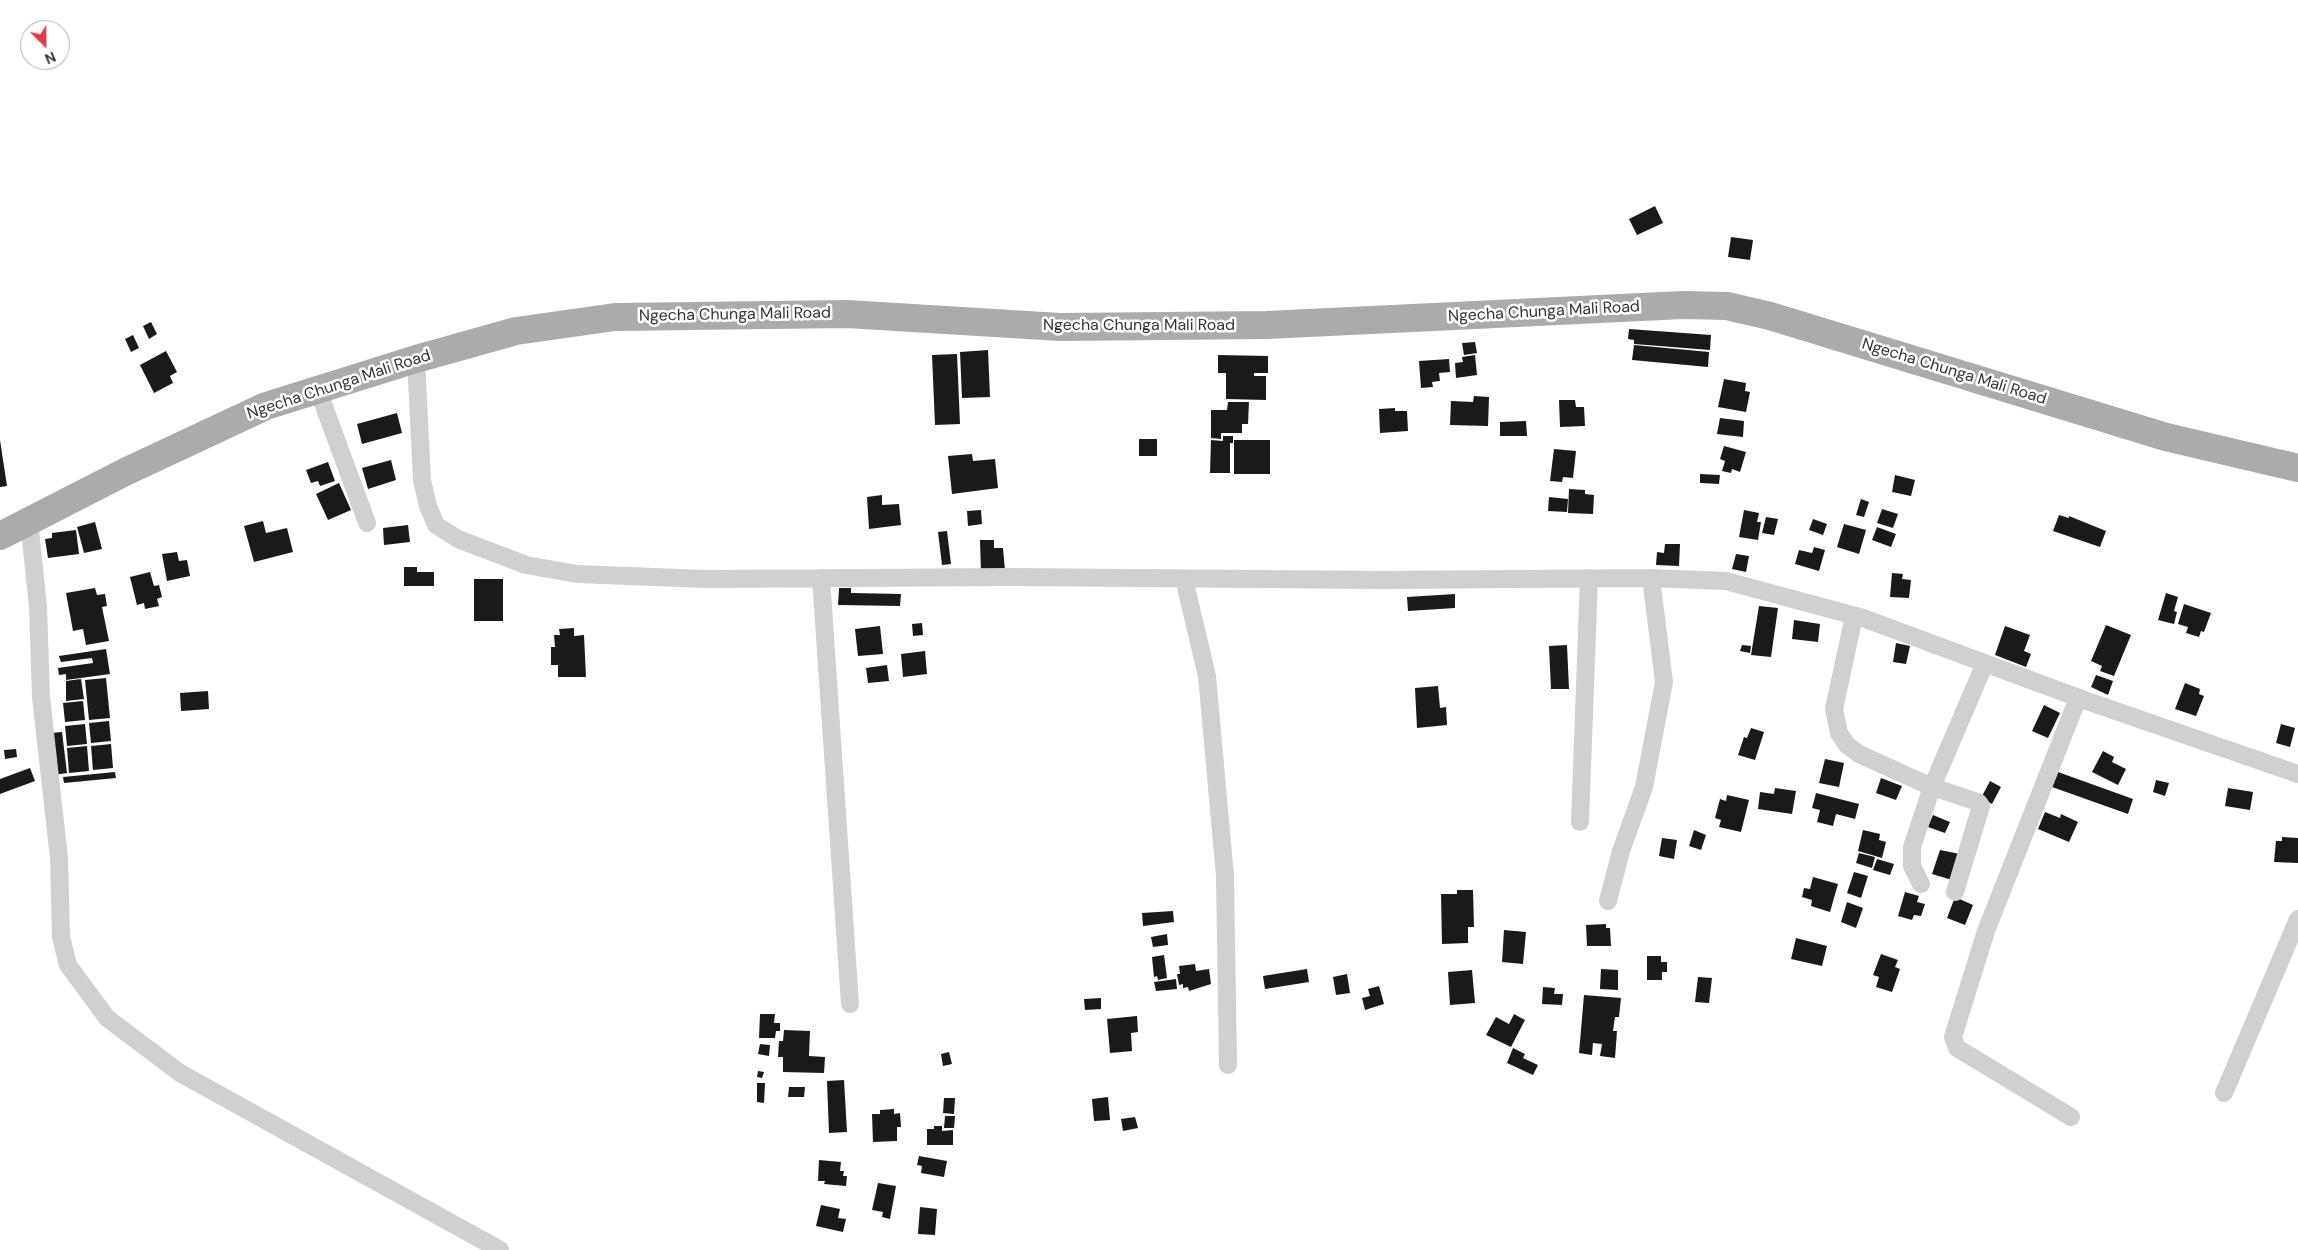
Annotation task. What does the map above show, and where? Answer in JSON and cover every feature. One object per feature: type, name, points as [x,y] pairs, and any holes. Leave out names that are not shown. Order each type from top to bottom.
[{"type":"main road","name":"Ngecha Chunga Mali Road","points":[[0,536],[125,472],[266,406],[516,330],[615,317],[847,314],[1060,327],[1238,326],[1683,305],[1727,306],[1770,316],[2166,437],[2298,468]]},
{"type":"street","points":[[416,359],[422,480],[428,506],[436,525],[458,539],[526,565],[577,574],[706,579],[1651,578],[1726,581],[1854,616],[2078,698],[2298,774]]},
{"type":"street","points":[[318,390],[367,523]]},
{"type":"street","points":[[29,521],[38,606],[41,697],[59,858],[61,937],[68,965],[107,1018],[180,1072],[500,1250]]},
{"type":"street","points":[[821,578],[850,1004]]},
{"type":"street","points":[[1580,822],[1589,578]]},
{"type":"street","points":[[1608,901],[1621,852],[1644,787],[1664,682],[1651,578]]},
{"type":"street","points":[[1184,579],[1207,676],[1210,704],[1225,876],[1228,1065]]},
{"type":"street","points":[[1854,616],[1834,709],[1839,733],[1847,745],[1859,754],[1932,787],[1978,802],[1981,806],[1955,892]]},
{"type":"street","points":[[1922,884],[1912,866],[1911,854],[1932,787],[1985,663]]},
{"type":"street","points":[[2071,1117],[1957,1048],[1953,1037],[1986,931],[2078,698]]},
{"type":"street","points":[[2224,1093],[2298,919]]},
{"type":"building","points":[[1655,206],[1663,223],[1637,235],[1629,219]]},
{"type":"building","points":[[1731,237],[1753,240],[1750,260],[1728,257]]},
{"type":"building","points":[[151,322],[157,334],[149,339],[143,326]]},
{"type":"building","points":[[1629,329],[1711,335],[1710,350],[1634,344],[1634,340],[1628,339]]},
{"type":"building","points":[[133,335],[139,348],[131,352],[125,339]]},
{"type":"building","points":[[1475,342],[1477,353],[1464,355],[1462,343]]},
{"type":"building","points":[[1634,345],[1709,352],[1708,367],[1632,360]]},
{"type":"building","points":[[988,350],[990,397],[962,398],[960,352]]},
{"type":"building","points":[[166,351],[177,372],[170,376],[173,383],[154,393],[140,365]]},
{"type":"building","points":[[957,354],[960,424],[935,425],[932,355]]},
{"type":"building","points":[[1218,355],[1268,356],[1268,373],[1254,373],[1254,376],[1266,376],[1266,400],[1226,399],[1226,373],[1218,373]]},
{"type":"building","points":[[1475,355],[1477,375],[1456,378],[1455,363],[1463,362],[1462,357]]},
{"type":"building","points":[[1449,359],[1450,372],[1439,373],[1440,381],[1432,382],[1433,387],[1421,388],[1419,361]]},
{"type":"building","points":[[1724,379],[1746,383],[1745,391],[1750,392],[1746,412],[1718,407]]},
{"type":"building","points":[[1474,396],[1489,397],[1488,426],[1450,425],[1451,401],[1473,402]]},
{"type":"building","points":[[1559,400],[1575,400],[1576,407],[1584,407],[1585,426],[1560,427]]},
{"type":"building","points":[[1228,402],[1249,402],[1248,424],[1242,424],[1242,433],[1221,433],[1221,439],[1211,438],[1211,410],[1227,410]]},
{"type":"building","points":[[1395,408],[1395,411],[1407,411],[1408,431],[1380,433],[1379,409]]},
{"type":"building","points":[[397,413],[402,433],[362,444],[357,424]]},
{"type":"building","points":[[1720,418],[1744,421],[1743,437],[1717,434]]},
{"type":"building","points":[[1526,421],[1527,436],[1500,436],[1500,422]]},
{"type":"building","points":[[1223,436],[1233,436],[1233,443],[1230,443],[1230,473],[1210,473],[1211,440],[1223,441]]},
{"type":"building","points":[[1139,439],[1157,439],[1157,456],[1139,456]]},
{"type":"building","points":[[0,440],[7,486],[0,487]]},
{"type":"building","points":[[1234,440],[1270,440],[1270,474],[1234,474]]},
{"type":"building","points":[[1724,446],[1746,452],[1740,472],[1732,469],[1731,473],[1722,471],[1725,461],[1720,459]]},
{"type":"building","points":[[1554,449],[1576,451],[1573,478],[1563,477],[1562,482],[1550,481]]},
{"type":"building","points":[[972,454],[973,461],[995,459],[998,488],[952,494],[948,456]]},
{"type":"building","points":[[391,460],[396,480],[368,489],[362,468]]},
{"type":"building","points":[[328,462],[335,481],[320,486],[318,481],[311,483],[306,470]]},
{"type":"building","points":[[1700,474],[1720,475],[1719,484],[1700,483]]},
{"type":"building","points":[[1895,475],[1915,480],[1911,496],[1892,492]]},
{"type":"building","points":[[339,483],[351,510],[328,520],[316,494]]},
{"type":"building","points":[[1569,489],[1585,490],[1585,494],[1594,495],[1593,514],[1568,513]]},
{"type":"building","points":[[882,495],[882,505],[899,504],[901,525],[869,529],[867,497]]},
{"type":"building","points":[[1549,497],[1568,499],[1567,512],[1548,511]]},
{"type":"building","points":[[1861,499],[1869,502],[1864,517],[1856,515]]},
{"type":"building","points":[[1882,509],[1898,514],[1893,528],[1877,523]]},
{"type":"building","points":[[981,510],[982,524],[968,526],[967,511]]},
{"type":"building","points":[[1744,510],[1759,513],[1757,522],[1761,522],[1758,540],[1739,537]]},
{"type":"building","points":[[2059,515],[2069,518],[2069,516],[2106,531],[2100,547],[2053,531]]},
{"type":"building","points":[[1766,517],[1778,519],[1774,535],[1762,533]]},
{"type":"building","points":[[1813,519],[1827,524],[1823,535],[1809,530]]},
{"type":"building","points":[[263,521],[266,533],[287,528],[293,552],[254,562],[244,526]]},
{"type":"building","points":[[95,522],[102,549],[84,553],[77,527]]},
{"type":"building","points":[[1844,524],[1866,530],[1859,554],[1837,547]]},
{"type":"building","points":[[408,525],[410,542],[384,545],[383,528]]},
{"type":"building","points":[[1877,527],[1896,534],[1891,547],[1872,540]]},
{"type":"building","points":[[76,530],[79,554],[48,558],[45,539],[52,538],[52,533]]},
{"type":"building","points":[[947,531],[951,564],[942,565],[938,532]]},
{"type":"building","points":[[980,540],[994,540],[994,548],[1003,548],[1005,571],[981,573]]},
{"type":"building","points":[[1665,544],[1680,544],[1679,566],[1656,565],[1657,552],[1664,553]]},
{"type":"building","points":[[1814,547],[1825,550],[1819,571],[1795,564],[1799,550],[1812,553]]},
{"type":"building","points":[[177,552],[179,561],[187,560],[190,576],[167,581],[162,554]]},
{"type":"building","points":[[1736,554],[1749,556],[1746,572],[1732,569]]},
{"type":"building","points":[[404,567],[417,567],[417,572],[434,572],[434,586],[404,586]]},
{"type":"building","points":[[150,572],[154,586],[159,585],[162,597],[157,599],[159,606],[145,609],[144,603],[137,605],[130,577]]},
{"type":"building","points":[[1892,573],[1903,574],[1902,579],[1911,580],[1909,598],[1890,597]]},
{"type":"building","points":[[474,579],[503,579],[503,621],[474,621]]},
{"type":"building","points":[[95,588],[97,595],[105,594],[107,606],[102,607],[109,641],[86,645],[83,629],[73,631],[66,593]]},
{"type":"building","points":[[839,588],[851,588],[851,593],[901,594],[900,606],[838,605]]},
{"type":"building","points":[[2166,593],[2178,597],[2174,611],[2177,612],[2174,624],[2158,620]]},
{"type":"building","points":[[1455,594],[1455,608],[1408,611],[1407,597]]},
{"type":"building","points":[[2184,604],[2211,613],[2204,632],[2201,631],[2199,637],[2186,633],[2188,627],[2178,624]]},
{"type":"building","points":[[1759,606],[1778,608],[1771,657],[1751,655]]},
{"type":"building","points":[[1794,620],[1820,624],[1818,642],[1792,639]]},
{"type":"building","points":[[922,623],[923,635],[913,636],[912,624]]},
{"type":"building","points":[[2106,625],[2131,635],[2114,676],[2100,671],[2102,666],[2091,661]]},
{"type":"building","points":[[880,626],[883,654],[858,656],[855,629]]},
{"type":"building","points":[[2005,626],[2030,635],[2024,651],[2031,654],[2026,667],[1995,655]]},
{"type":"building","points":[[574,628],[574,636],[584,635],[586,677],[558,677],[558,665],[551,665],[551,647],[555,647],[554,635],[560,635],[559,629]]},
{"type":"building","points":[[1896,643],[1910,646],[1906,664],[1893,662]]},
{"type":"building","points":[[1567,645],[1569,689],[1551,689],[1549,646]]},
{"type":"building","points":[[1742,645],[1751,646],[1750,653],[1740,651]]},
{"type":"building","points":[[106,649],[110,674],[66,680],[66,674],[59,675],[58,668],[93,663],[92,658],[61,662],[59,656]]},
{"type":"building","points":[[925,651],[927,674],[903,677],[901,654]]},
{"type":"building","points":[[887,665],[889,681],[868,683],[866,668]]},
{"type":"building","points":[[2096,675],[2113,681],[2108,695],[2091,687]]},
{"type":"building","points":[[106,678],[110,718],[89,720],[85,680]]},
{"type":"building","points":[[81,679],[84,699],[66,701],[66,681]]},
{"type":"building","points":[[2185,683],[2200,689],[2199,694],[2204,696],[2196,716],[2175,709]]},
{"type":"building","points":[[1438,686],[1440,708],[1446,707],[1447,725],[1417,728],[1415,688]]},
{"type":"building","points":[[208,691],[209,709],[181,711],[180,693]]},
{"type":"building","points":[[83,701],[85,720],[65,722],[63,703]]},
{"type":"building","points":[[2044,705],[2060,713],[2048,738],[2032,731]]},
{"type":"building","points":[[109,721],[111,741],[91,743],[89,723]]},
{"type":"building","points":[[85,724],[87,744],[67,746],[65,726]]},
{"type":"building","points":[[2281,724],[2295,728],[2290,747],[2276,743]]},
{"type":"building","points":[[1751,728],[1764,732],[1755,760],[1738,755],[1744,737],[1747,738]]},
{"type":"building","points":[[62,732],[67,773],[54,775],[51,733]]},
{"type":"building","points":[[111,744],[113,768],[93,770],[91,746]]},
{"type":"building","points":[[87,746],[89,771],[69,773],[67,748]]},
{"type":"building","points":[[16,749],[17,757],[5,759],[4,750]]},
{"type":"building","points":[[2103,751],[2114,757],[2112,762],[2126,769],[2118,785],[2092,772]]},
{"type":"building","points":[[1825,759],[1844,763],[1839,787],[1819,783]]},
{"type":"building","points":[[30,768],[35,781],[0,794],[0,779]]},
{"type":"building","points":[[115,772],[116,778],[64,783],[63,777]]},
{"type":"building","points":[[2058,772],[2133,799],[2128,814],[2052,787]]},
{"type":"building","points":[[1881,778],[1902,786],[1896,800],[1876,793]]},
{"type":"building","points":[[2156,780],[2169,783],[2165,796],[2153,792]]},
{"type":"building","points":[[1990,781],[2001,787],[1992,804],[1981,798]]},
{"type":"building","points":[[1775,788],[1796,791],[1792,814],[1758,809],[1760,792],[1774,794]]},
{"type":"building","points":[[2228,788],[2253,792],[2250,810],[2225,806]]},
{"type":"building","points":[[1816,793],[1859,804],[1855,819],[1836,814],[1833,826],[1817,822],[1820,810],[1812,808]]},
{"type":"building","points":[[1727,795],[1749,800],[1741,832],[1719,827],[1721,820],[1715,818],[1720,799],[1726,801]]},
{"type":"building","points":[[2045,812],[2060,818],[2061,814],[2078,822],[2069,842],[2038,829]]},
{"type":"building","points":[[1933,815],[1950,822],[1945,833],[1928,827]]},
{"type":"building","points":[[1694,830],[1706,835],[1701,850],[1689,846]]},
{"type":"building","points":[[1863,830],[1880,834],[1879,840],[1886,842],[1882,858],[1858,851]]},
{"type":"building","points":[[2282,837],[2298,838],[2298,863],[2274,862],[2276,841],[2282,841]]},
{"type":"building","points":[[1662,838],[1677,840],[1674,859],[1659,856]]},
{"type":"building","points":[[1940,850],[1960,854],[1952,880],[1932,874]]},
{"type":"building","points":[[1859,853],[1875,857],[1872,868],[1856,863]]},
{"type":"building","points":[[1877,859],[1894,864],[1890,875],[1873,870]]},
{"type":"building","points":[[1854,872],[1868,876],[1861,898],[1847,893]]},
{"type":"building","points":[[1813,877],[1838,884],[1830,912],[1811,906],[1812,900],[1802,897],[1804,888],[1810,889]]},
{"type":"building","points":[[1457,890],[1473,890],[1474,927],[1468,927],[1468,943],[1442,944],[1441,894],[1457,894]]},
{"type":"building","points":[[1905,892],[1919,896],[1917,902],[1925,904],[1921,916],[1914,915],[1912,920],[1898,916]]},
{"type":"building","points":[[1955,897],[1973,905],[1965,925],[1947,918]]},
{"type":"building","points":[[1847,902],[1863,908],[1856,928],[1841,922]]},
{"type":"building","points":[[1173,911],[1174,922],[1143,926],[1142,913]]},
{"type":"building","points":[[1606,924],[1606,928],[1610,928],[1611,946],[1587,946],[1586,925]]},
{"type":"building","points":[[1504,930],[1526,932],[1523,964],[1502,962]]},
{"type":"building","points":[[1167,934],[1168,945],[1153,947],[1151,937]]},
{"type":"building","points":[[1796,938],[1827,946],[1822,966],[1791,959]]},
{"type":"building","points":[[1881,954],[1898,960],[1895,967],[1900,969],[1892,992],[1876,987],[1879,977],[1873,975]]},
{"type":"building","points":[[1164,955],[1167,978],[1158,980],[1157,976],[1154,977],[1152,957]]},
{"type":"building","points":[[1647,956],[1661,956],[1661,962],[1667,962],[1667,972],[1662,972],[1662,980],[1647,980]]},
{"type":"building","points":[[1195,964],[1196,971],[1209,969],[1211,984],[1189,991],[1188,987],[1183,988],[1183,984],[1179,985],[1177,974],[1180,974],[1179,966]]},
{"type":"building","points":[[1307,969],[1309,982],[1265,989],[1263,976]]},
{"type":"building","points":[[1601,969],[1618,970],[1618,990],[1600,989]]},
{"type":"building","points":[[1472,970],[1475,1003],[1450,1005],[1448,972]]},
{"type":"building","points":[[1347,974],[1350,993],[1336,995],[1333,977]]},
{"type":"building","points":[[1698,977],[1712,978],[1709,1003],[1695,1002]]},
{"type":"building","points":[[1176,979],[1177,989],[1156,991],[1154,982]]},
{"type":"building","points":[[1379,986],[1384,1004],[1365,1010],[1362,998],[1370,996],[1368,989]]},
{"type":"building","points":[[1543,987],[1555,988],[1554,994],[1563,994],[1562,1005],[1542,1004]]},
{"type":"building","points":[[1584,995],[1621,998],[1619,1017],[1615,1017],[1613,1031],[1617,1031],[1615,1058],[1600,1056],[1602,1044],[1593,1043],[1592,1055],[1579,1053]]},
{"type":"building","points":[[1101,998],[1101,1009],[1085,1010],[1084,999]]},
{"type":"building","points":[[760,1014],[775,1014],[774,1023],[780,1023],[780,1031],[776,1031],[775,1038],[759,1038]]},
{"type":"building","points":[[1514,1014],[1525,1020],[1511,1047],[1486,1035],[1496,1017],[1509,1024]]},
{"type":"building","points":[[1137,1016],[1138,1032],[1131,1033],[1132,1051],[1110,1053],[1107,1019]]},
{"type":"building","points":[[784,1030],[810,1031],[809,1056],[825,1057],[824,1073],[783,1072],[783,1057],[778,1057],[779,1041],[783,1041]]},
{"type":"building","points":[[760,1044],[770,1045],[769,1056],[758,1054]]},
{"type":"building","points":[[1513,1048],[1525,1054],[1523,1058],[1538,1065],[1533,1075],[1507,1063]]},
{"type":"building","points":[[949,1052],[952,1064],[943,1066],[941,1054]]},
{"type":"building","points":[[758,1071],[764,1072],[762,1078],[757,1077]]},
{"type":"building","points":[[844,1080],[847,1132],[829,1133],[827,1081]]},
{"type":"building","points":[[757,1083],[765,1083],[764,1103],[757,1102]]},
{"type":"building","points":[[789,1087],[805,1087],[804,1097],[788,1097]]},
{"type":"building","points":[[1108,1097],[1110,1120],[1094,1121],[1092,1099]]},
{"type":"building","points":[[944,1098],[955,1098],[954,1114],[943,1113]]},
{"type":"building","points":[[894,1109],[894,1114],[900,1113],[901,1127],[897,1127],[897,1141],[873,1142],[872,1114],[880,1114],[880,1110]]},
{"type":"building","points":[[945,1116],[955,1116],[954,1128],[944,1128]]},
{"type":"building","points":[[1135,1117],[1138,1128],[1123,1131],[1121,1119]]},
{"type":"building","points":[[934,1126],[942,1126],[942,1131],[953,1130],[953,1145],[927,1145],[927,1129],[934,1129]]},
{"type":"building","points":[[919,1156],[947,1161],[944,1177],[921,1173],[922,1166],[917,1165]]},
{"type":"building","points":[[819,1160],[841,1162],[840,1171],[844,1171],[843,1176],[847,1176],[846,1186],[824,1184],[825,1181],[818,1181]]},
{"type":"building","points":[[878,1183],[896,1186],[890,1219],[882,1217],[883,1212],[872,1210]]},
{"type":"building","points":[[821,1205],[840,1209],[838,1218],[846,1219],[843,1232],[816,1226]]},
{"type":"building","points":[[920,1207],[937,1209],[935,1235],[918,1234]]}]
